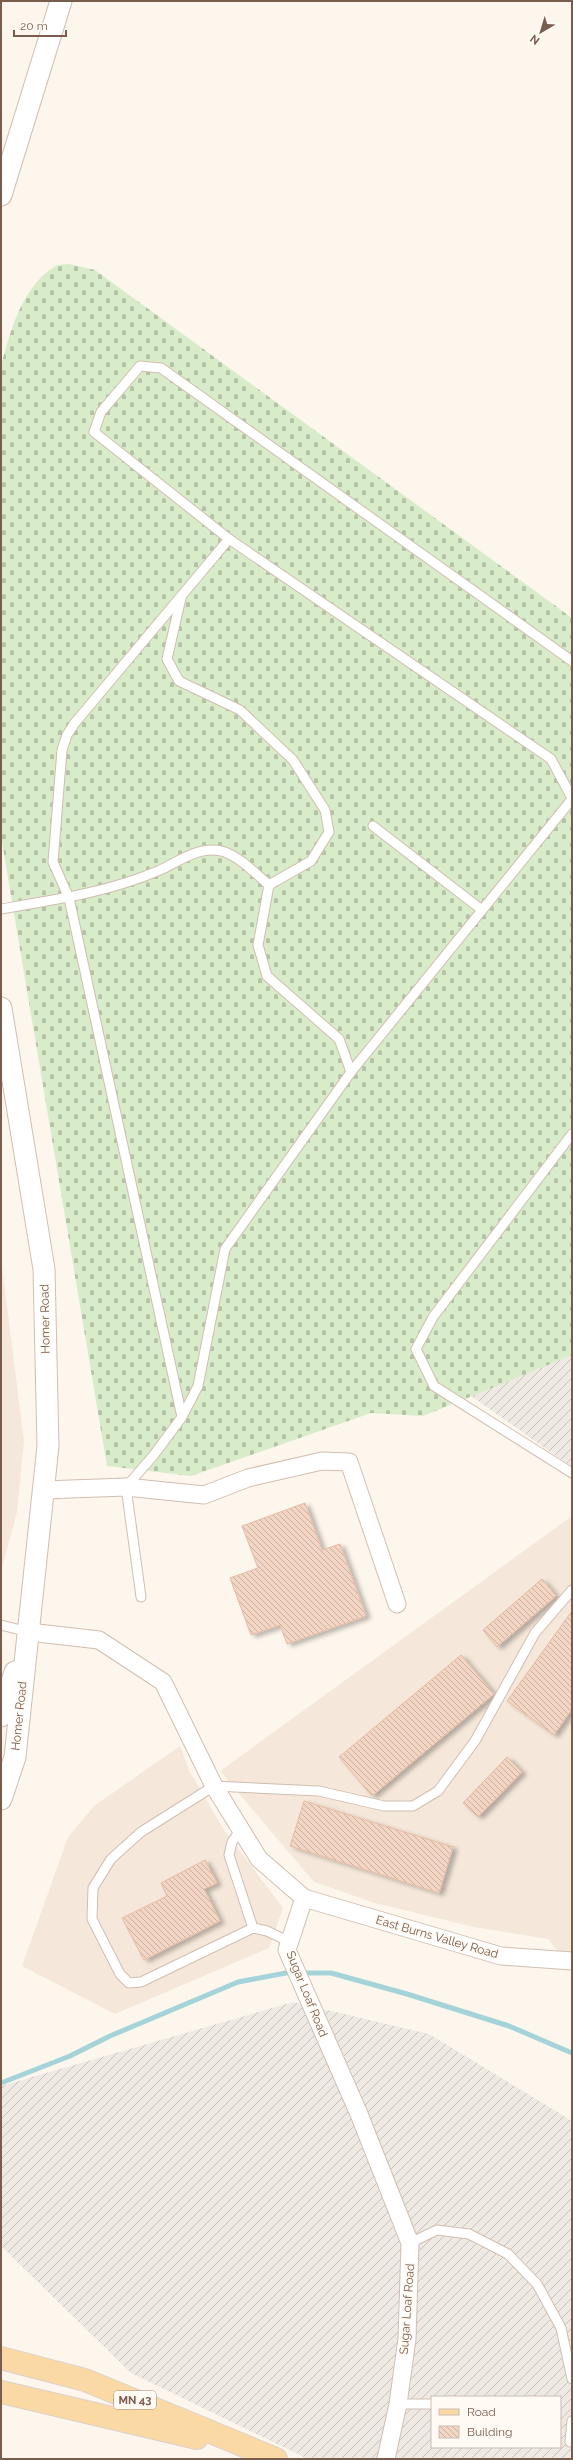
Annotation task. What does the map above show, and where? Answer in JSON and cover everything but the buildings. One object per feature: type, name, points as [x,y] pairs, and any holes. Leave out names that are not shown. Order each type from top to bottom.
[{"type":"main road","name":"MN 43","points":[[1,2358],[85,2380],[270,2456]]},
{"type":"main road","name":"MN 43","points":[[1,2392],[270,2456]]},
{"type":"street","points":[[1,195],[61,1]]},
{"type":"street","name":"Homer Road","points":[[1,1008],[44,1269],[48,1446],[15,1757],[1,1799]]},
{"type":"street","points":[[43,1490],[126,1487],[204,1496],[248,1478],[322,1461],[349,1462],[398,1604]]},
{"type":"street","points":[[29,1632],[99,1640],[163,1682],[214,1786],[259,1859],[304,1898]]},
{"type":"street","name":"Homer Road","points":[[1,1716],[29,1632]]},
{"type":"street","name":"Sugar Loaf Road","points":[[304,1898],[288,1946],[313,2014],[359,2114],[410,2243],[407,2339],[398,2404],[386,2459]]},
{"type":"street","name":"East Burns Valley Road","points":[[304,1898],[501,1956],[572,1961]]},
{"type":"lane","points":[[142,1597],[126,1487],[153,1456],[182,1416],[198,1386],[224,1249],[351,1072],[572,798],[552,759],[532,744],[374,640],[229,538],[94,432],[101,412],[140,366],[160,368],[572,661]]},
{"type":"lane","points":[[182,1416],[69,898],[53,862],[62,750],[66,735],[229,538]]},
{"type":"lane","points":[[182,595],[167,659],[179,681],[240,710],[293,760],[325,810],[330,832],[311,861],[269,885],[258,945],[267,976],[339,1039],[351,1072]]},
{"type":"lane","points":[[373,826],[482,910]]},
{"type":"lane","points":[[1,909],[69,898],[115,886],[159,871],[201,850],[225,852],[240,861],[269,885]]},
{"type":"lane","points":[[572,1134],[433,1317],[416,1349],[434,1386],[572,1473]]},
{"type":"lane","points":[[288,1946],[267,1931],[253,1928],[141,1982],[129,1983],[120,1974],[92,1919],[93,1888],[110,1859],[141,1832],[214,1786],[319,1791],[384,1806],[413,1806],[438,1791],[474,1741],[535,1632],[572,1590]]},
{"type":"lane","points":[[1,1625],[29,1632]]},
{"type":"lane","points":[[241,1830],[232,1842],[229,1855],[253,1928]]},
{"type":"lane","points":[[410,2243],[437,2230],[469,2234],[508,2254],[537,2284],[562,2328],[572,2379]]},
{"type":"lane","points":[[398,2404],[431,2404]]},
{"type":"lane","points":[[561,2440],[571,2443],[572,2421]]},
{"type":"shaded area","points":[[1,1258],[24,1441],[17,1512],[1,1571]]},
{"type":"shaded area","points":[[572,1355],[572,1467],[471,1396]]},
{"type":"shaded area","points":[[572,1516],[572,1969],[548,1939],[474,1927],[375,1903],[314,1882],[220,1771]]},
{"type":"shaded area","points":[[180,1746],[190,1772],[224,1830],[283,1908],[269,1948],[115,2014],[22,1966],[68,1837],[94,1806]]},
{"type":"shaded area","points":[[293,2002],[429,2034],[572,2121],[572,2459],[308,2459],[131,2373],[1,2246],[1,2086]]},
{"type":"green space","points":[[69,264],[95,270],[572,618],[572,1355],[423,1416],[371,1413],[191,1476],[107,1466],[1,836],[1,366],[13,325],[33,286],[55,266]]},
{"type":"waterway","points":[[1,2083],[70,2056],[110,2036],[238,1982],[286,1973],[331,1973],[407,1994],[509,2026],[572,2053]]}]
